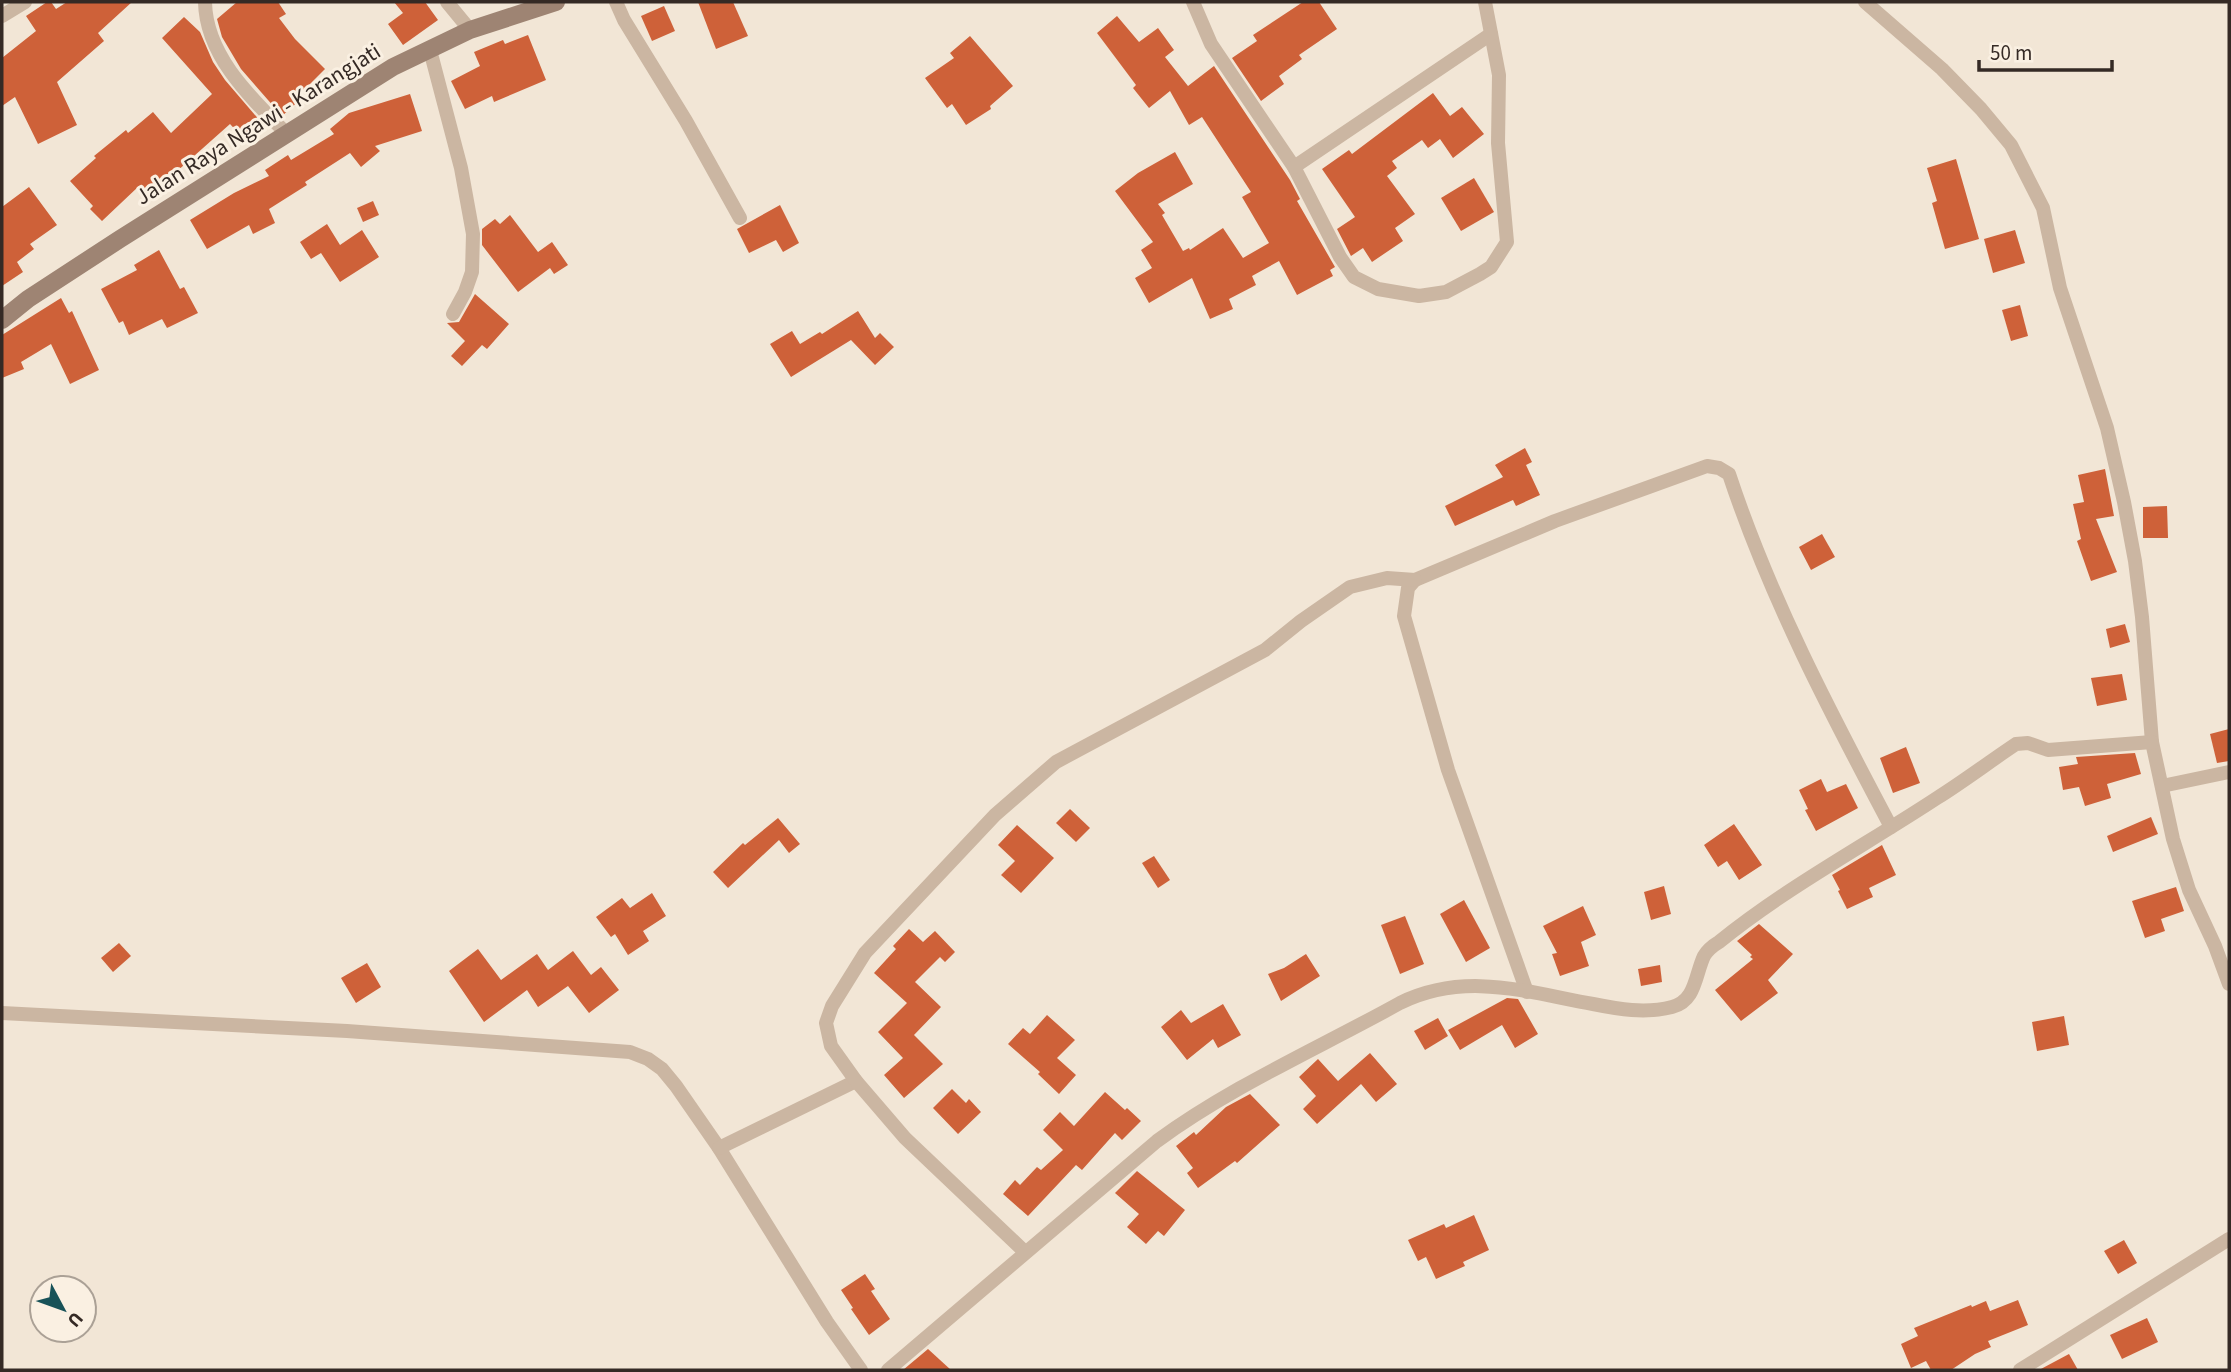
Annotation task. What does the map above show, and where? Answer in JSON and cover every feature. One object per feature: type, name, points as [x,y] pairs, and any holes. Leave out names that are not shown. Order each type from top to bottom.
[{"type":"main road","name":"Jalan Raya Ngawi - Karangjati","points":[[2,320],[39,292],[393,67],[470,30],[556,2]]},
{"type":"street","points":[[2,16],[25,2]]},
{"type":"street","points":[[205,2],[214,45],[246,92],[286,134]]},
{"type":"street","points":[[447,2],[470,30]]},
{"type":"street","points":[[616,2],[740,218]]},
{"type":"street","points":[[1193,2],[1212,44],[1294,167],[1340,257],[1354,277],[1378,289],[1419,296],[1446,292],[1491,267],[1507,242],[1498,143],[1499,75],[1485,2]]},
{"type":"street","points":[[1865,2],[1942,69],[1981,109],[2011,145],[2043,208],[2060,288],[2107,428],[2124,502],[2142,617],[2152,742],[2173,839],[2189,890],[2229,984]]},
{"type":"street","points":[[1294,167],[1491,34]]},
{"type":"street","points":[[430,50],[461,168],[473,234],[472,272],[453,314]]},
{"type":"street","points":[[1527,992],[1448,770],[1404,616],[1408,588],[1415,580],[1555,520],[1707,466],[1719,468],[1729,474],[1763,569],[1814,683],[1891,827]]},
{"type":"street","points":[[1025,1252],[905,1138],[856,1081],[831,1046],[826,1023],[828,1014],[865,953],[995,815],[1055,762],[1265,650],[1350,587],[1387,578],[1415,580]]},
{"type":"street","points":[[888,1370],[1157,1141],[1236,1090],[1400,1003],[1417,995],[1452,987],[1491,985],[1625,1010],[1675,1007],[1690,995],[1705,955],[1719,942],[1808,878],[2016,744],[2028,743],[2048,750],[2152,742]]},
{"type":"street","points":[[2162,786],[2229,772]]},
{"type":"street","points":[[2,1013],[347,1031],[630,1052],[648,1059],[662,1069],[719,1148],[833,1331],[862,1370]]},
{"type":"street","points":[[719,1148],[856,1081]]},
{"type":"street","points":[[2020,1370],[2229,1240]]},
{"type":"building","points":[[51,2],[56,9],[67,2],[132,2],[98,33],[104,41],[57,82],[77,125],[38,144],[15,97],[2,106],[2,58],[36,31],[26,16]]},
{"type":"building","points":[[237,2],[278,2],[286,14],[279,18],[295,39],[325,69],[298,96],[301,99],[282,116],[241,69],[222,37],[217,19]]},
{"type":"building","points":[[394,2],[425,2],[438,20],[403,45],[388,24],[403,13]]},
{"type":"building","points":[[698,2],[733,2],[748,36],[716,49]]},
{"type":"building","points":[[1303,2],[1319,2],[1337,29],[1299,55],[1302,59],[1279,76],[1284,84],[1261,101],[1232,58],[1257,41],[1253,35]]},
{"type":"building","points":[[664,6],[675,31],[652,41],[641,16]]},
{"type":"building","points":[[1117,16],[1139,42],[1158,28],[1174,50],[1165,57],[1188,86],[1214,66],[1290,180],[1300,199],[1297,201],[1335,267],[1330,270],[1333,276],[1297,295],[1279,261],[1252,276],[1256,285],[1229,299],[1233,309],[1210,319],[1192,278],[1149,303],[1135,278],[1152,268],[1141,250],[1153,242],[1115,191],[1138,173],[1175,152],[1193,184],[1158,204],[1183,251],[1189,248],[1190,250],[1223,228],[1243,258],[1269,243],[1242,197],[1251,192],[1202,117],[1189,125],[1170,91],[1149,108],[1133,88],[1136,85],[1097,33]]},
{"type":"building","points":[[184,17],[200,32],[213,62],[225,80],[261,122],[243,138],[230,124],[148,197],[139,186],[102,221],[90,209],[93,206],[70,181],[96,158],[94,156],[153,112],[171,133],[212,94],[162,38]]},
{"type":"building","points":[[528,35],[546,80],[494,102],[492,96],[465,109],[451,81],[480,66],[474,52],[503,40],[505,44]]},
{"type":"building","points":[[970,36],[1013,86],[990,106],[991,109],[966,125],[952,104],[947,108],[925,78],[954,58],[950,53]]},
{"type":"building","points":[[1433,93],[1450,116],[1462,107],[1484,134],[1453,158],[1440,139],[1428,148],[1422,140],[1392,161],[1397,168],[1387,176],[1415,214],[1395,228],[1403,241],[1372,262],[1363,248],[1351,256],[1337,229],[1355,217],[1322,169],[1349,150],[1352,154]]},
{"type":"building","points":[[410,94],[422,131],[375,146],[380,151],[361,167],[350,153],[269,209],[275,223],[253,234],[249,225],[207,249],[190,220],[234,193],[269,176],[265,170],[288,155],[291,160],[334,134],[330,129],[349,113]]},
{"type":"building","points":[[1956,159],[1979,239],[1945,249],[1932,203],[1937,201],[1927,168]]},
{"type":"building","points":[[1474,178],[1494,212],[1461,231],[1441,198]]},
{"type":"building","points":[[29,187],[57,225],[30,244],[34,249],[17,262],[23,272],[2,286],[2,207]]},
{"type":"building","points":[[373,201],[379,215],[363,222],[357,208]]},
{"type":"building","points":[[780,205],[799,243],[783,252],[776,240],[749,253],[737,229]]},
{"type":"building","points":[[510,215],[538,252],[552,242],[568,265],[554,274],[550,268],[518,292],[482,245],[482,229],[495,219],[500,224]]},
{"type":"building","points":[[327,224],[340,245],[362,230],[379,257],[340,282],[321,253],[311,259],[300,242]]},
{"type":"building","points":[[2015,230],[2025,263],[1993,273],[1984,239]]},
{"type":"building","points":[[159,250],[180,289],[184,287],[198,313],[167,328],[162,319],[129,335],[123,321],[119,323],[101,289],[137,270],[134,265]]},
{"type":"building","points":[[475,294],[509,324],[487,349],[482,345],[462,366],[451,356],[465,341],[447,323],[459,322]]},
{"type":"building","points":[[61,298],[69,313],[72,311],[99,370],[70,384],[51,344],[21,362],[24,369],[2,378],[2,335]]},
{"type":"building","points":[[2020,305],[2028,336],[2011,341],[2002,310]]},
{"type":"building","points":[[858,311],[875,338],[880,333],[894,347],[875,365],[851,340],[791,377],[770,344],[792,331],[800,344],[820,332],[822,334]]},
{"type":"building","points":[[1525,448],[1532,462],[1526,465],[1540,495],[1516,506],[1513,500],[1455,526],[1445,506],[1503,477],[1495,465]]},
{"type":"building","points":[[2105,469],[2114,516],[2096,519],[2117,572],[2091,581],[2077,541],[2081,539],[2073,504],[2084,502],[2078,475]]},
{"type":"building","points":[[2167,506],[2168,538],[2143,538],[2143,507]]},
{"type":"building","points":[[1822,534],[1835,557],[1811,570],[1799,547]]},
{"type":"building","points":[[2125,624],[2130,642],[2110,648],[2106,629]]},
{"type":"building","points":[[2122,674],[2127,700],[2097,706],[2091,678]]},
{"type":"building","points":[[2229,729],[2229,761],[2217,763],[2210,734]]},
{"type":"building","points":[[1906,747],[1920,783],[1893,793],[1880,758]]},
{"type":"building","points":[[2135,753],[2141,774],[2107,784],[2111,798],[2085,806],[2079,787],[2063,790],[2059,767],[2078,764],[2076,757]]},
{"type":"building","points":[[1821,779],[1827,792],[1846,784],[1858,808],[1816,831],[1805,810],[1808,809],[1799,790]]},
{"type":"building","points":[[1070,809],[1090,828],[1076,842],[1056,823]]},
{"type":"building","points":[[2151,817],[2158,834],[2113,852],[2107,836]]},
{"type":"building","points":[[778,818],[800,844],[789,853],[779,840],[728,888],[713,872],[743,843],[745,845]]},
{"type":"building","points":[[1734,824],[1762,865],[1739,880],[1727,861],[1718,867],[1704,845]]},
{"type":"building","points":[[1017,825],[1054,858],[1021,893],[1001,875],[1015,861],[998,845]]},
{"type":"building","points":[[1882,845],[1896,875],[1869,888],[1873,897],[1847,909],[1832,875]]},
{"type":"building","points":[[1154,856],[1170,880],[1158,888],[1142,863]]},
{"type":"building","points":[[1664,886],[1671,914],[1651,920],[1644,892]]},
{"type":"building","points":[[2176,887],[2184,911],[2161,919],[2165,931],[2145,938],[2132,901]]},
{"type":"building","points":[[652,893],[666,916],[643,931],[649,941],[628,955],[615,934],[611,937],[596,917],[622,898],[630,908]]},
{"type":"building","points":[[1464,900],[1490,948],[1466,962],[1440,914]]},
{"type":"building","points":[[1583,906],[1596,935],[1581,942],[1589,966],[1560,976],[1552,954],[1557,953],[1543,926]]},
{"type":"building","points":[[1405,916],[1424,964],[1400,974],[1381,925]]},
{"type":"building","points":[[1759,924],[1793,954],[1768,980],[1778,993],[1741,1021],[1715,990],[1753,959],[1737,941]]},
{"type":"building","points":[[909,929],[923,942],[935,931],[955,952],[945,962],[940,957],[915,982],[941,1007],[914,1035],[943,1064],[904,1098],[884,1075],[903,1058],[878,1032],[907,1003],[874,973],[896,949],[893,946]]},
{"type":"building","points":[[119,943],[131,956],[113,972],[101,958]]},
{"type":"building","points":[[478,949],[501,980],[537,954],[548,970],[573,951],[591,975],[601,967],[619,990],[589,1013],[568,986],[538,1007],[527,990],[484,1022],[449,971]]},
{"type":"building","points":[[1306,954],[1320,976],[1281,1001],[1268,974],[1284,968]]},
{"type":"building","points":[[367,963],[381,987],[356,1003],[341,978]]},
{"type":"building","points":[[1660,965],[1662,982],[1641,986],[1638,969]]},
{"type":"building","points":[[1507,998],[1518,999],[1538,1034],[1515,1048],[1502,1025],[1460,1050],[1448,1030]]},
{"type":"building","points":[[1223,1004],[1241,1035],[1218,1048],[1213,1039],[1187,1060],[1161,1027],[1181,1010],[1191,1023]]},
{"type":"building","points":[[1047,1015],[1075,1040],[1057,1058],[1076,1075],[1059,1094],[1038,1074],[1040,1072],[1008,1044],[1023,1028],[1030,1034]]},
{"type":"building","points":[[2064,1016],[2069,1045],[2037,1051],[2032,1022]]},
{"type":"building","points":[[1438,1018],[1448,1036],[1425,1050],[1414,1031]]},
{"type":"building","points":[[1370,1053],[1397,1084],[1376,1102],[1361,1084],[1317,1124],[1303,1109],[1316,1096],[1299,1077],[1318,1059],[1338,1081]]},
{"type":"building","points":[[952,1089],[966,1103],[969,1099],[981,1112],[958,1134],[933,1108]]},
{"type":"building","points":[[1105,1092],[1141,1121],[1122,1140],[1115,1133],[1082,1170],[1076,1165],[1028,1216],[1003,1194],[1015,1180],[1020,1185],[1037,1167],[1041,1170],[1063,1150],[1043,1130],[1060,1112],[1074,1126]]},
{"type":"building","points":[[1250,1094],[1280,1125],[1237,1163],[1235,1161],[1198,1188],[1187,1173],[1193,1168],[1176,1146],[1194,1132],[1196,1135],[1226,1107]]},
{"type":"building","points":[[1137,1171],[1185,1210],[1164,1236],[1158,1231],[1146,1244],[1127,1227],[1139,1214],[1115,1193]]},
{"type":"building","points":[[1474,1215],[1489,1250],[1463,1262],[1465,1266],[1436,1279],[1426,1257],[1418,1261],[1408,1240],[1444,1224],[1446,1228]]},
{"type":"building","points":[[2124,1240],[2137,1263],[2118,1274],[2104,1251]]},
{"type":"building","points":[[865,1274],[875,1289],[871,1291],[890,1319],[869,1335],[841,1290]]},
{"type":"building","points":[[2018,1300],[2028,1325],[1988,1341],[1991,1347],[1951,1370],[1931,1370],[1926,1361],[1911,1368],[1901,1344],[1918,1336],[1914,1328],[1971,1305],[1972,1307],[1986,1301],[1990,1311]]},
{"type":"building","points":[[2147,1318],[2158,1342],[2122,1359],[2110,1335]]},
{"type":"building","points":[[928,1349],[951,1370],[903,1370]]},
{"type":"building","points":[[2069,1354],[2078,1370],[2039,1370]]}]
